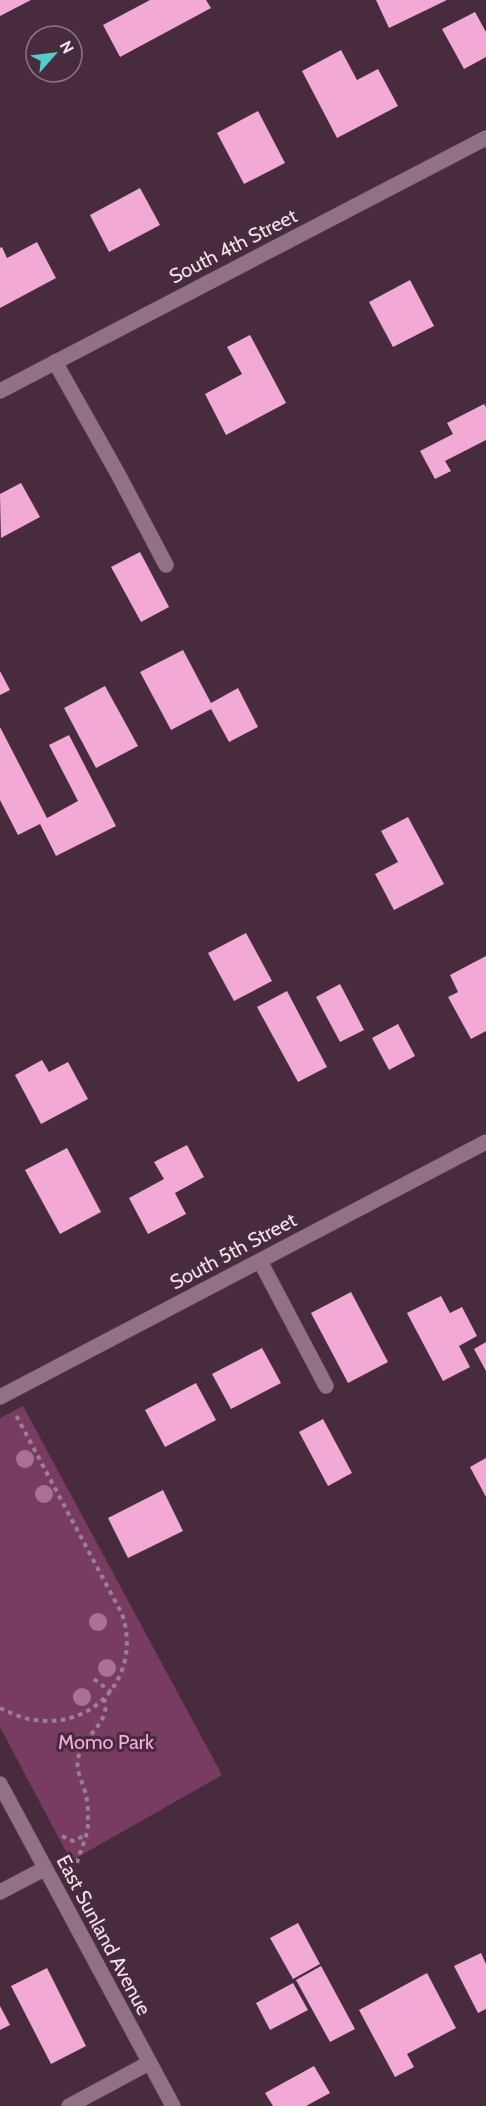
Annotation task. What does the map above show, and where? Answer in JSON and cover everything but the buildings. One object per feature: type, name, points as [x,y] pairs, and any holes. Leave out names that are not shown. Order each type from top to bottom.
[{"type":"street","name":"South 4th Street","points":[[0,391],[486,138]]},
{"type":"street","points":[[55,362],[166,565]]},
{"type":"street","name":"South 5th Street","points":[[0,1397],[486,1142]]},
{"type":"street","points":[[260,1261],[326,1386]]},
{"type":"street","name":"East Sunland Avenue","points":[[0,1784],[173,2106]]},
{"type":"street","points":[[0,1892],[44,1869]]},
{"type":"street","points":[[69,2106],[149,2063]]},
{"type":"path","points":[[0,1708],[36,1721],[74,1717],[85,1713],[111,1692],[119,1679],[127,1655],[127,1628],[122,1614],[16,1415]]},
{"type":"path","points":[[94,1679],[111,1692]]},
{"type":"path","points":[[77,1863],[88,1827],[86,1797],[77,1762],[87,1739],[105,1715],[107,1707],[104,1698]]},
{"type":"path","points":[[62,1836],[73,1841],[87,1834]]},
{"type":"green space","name":"Momo Park","points":[[23,1406],[222,1775],[71,1861],[0,1727],[0,1418]]}]
